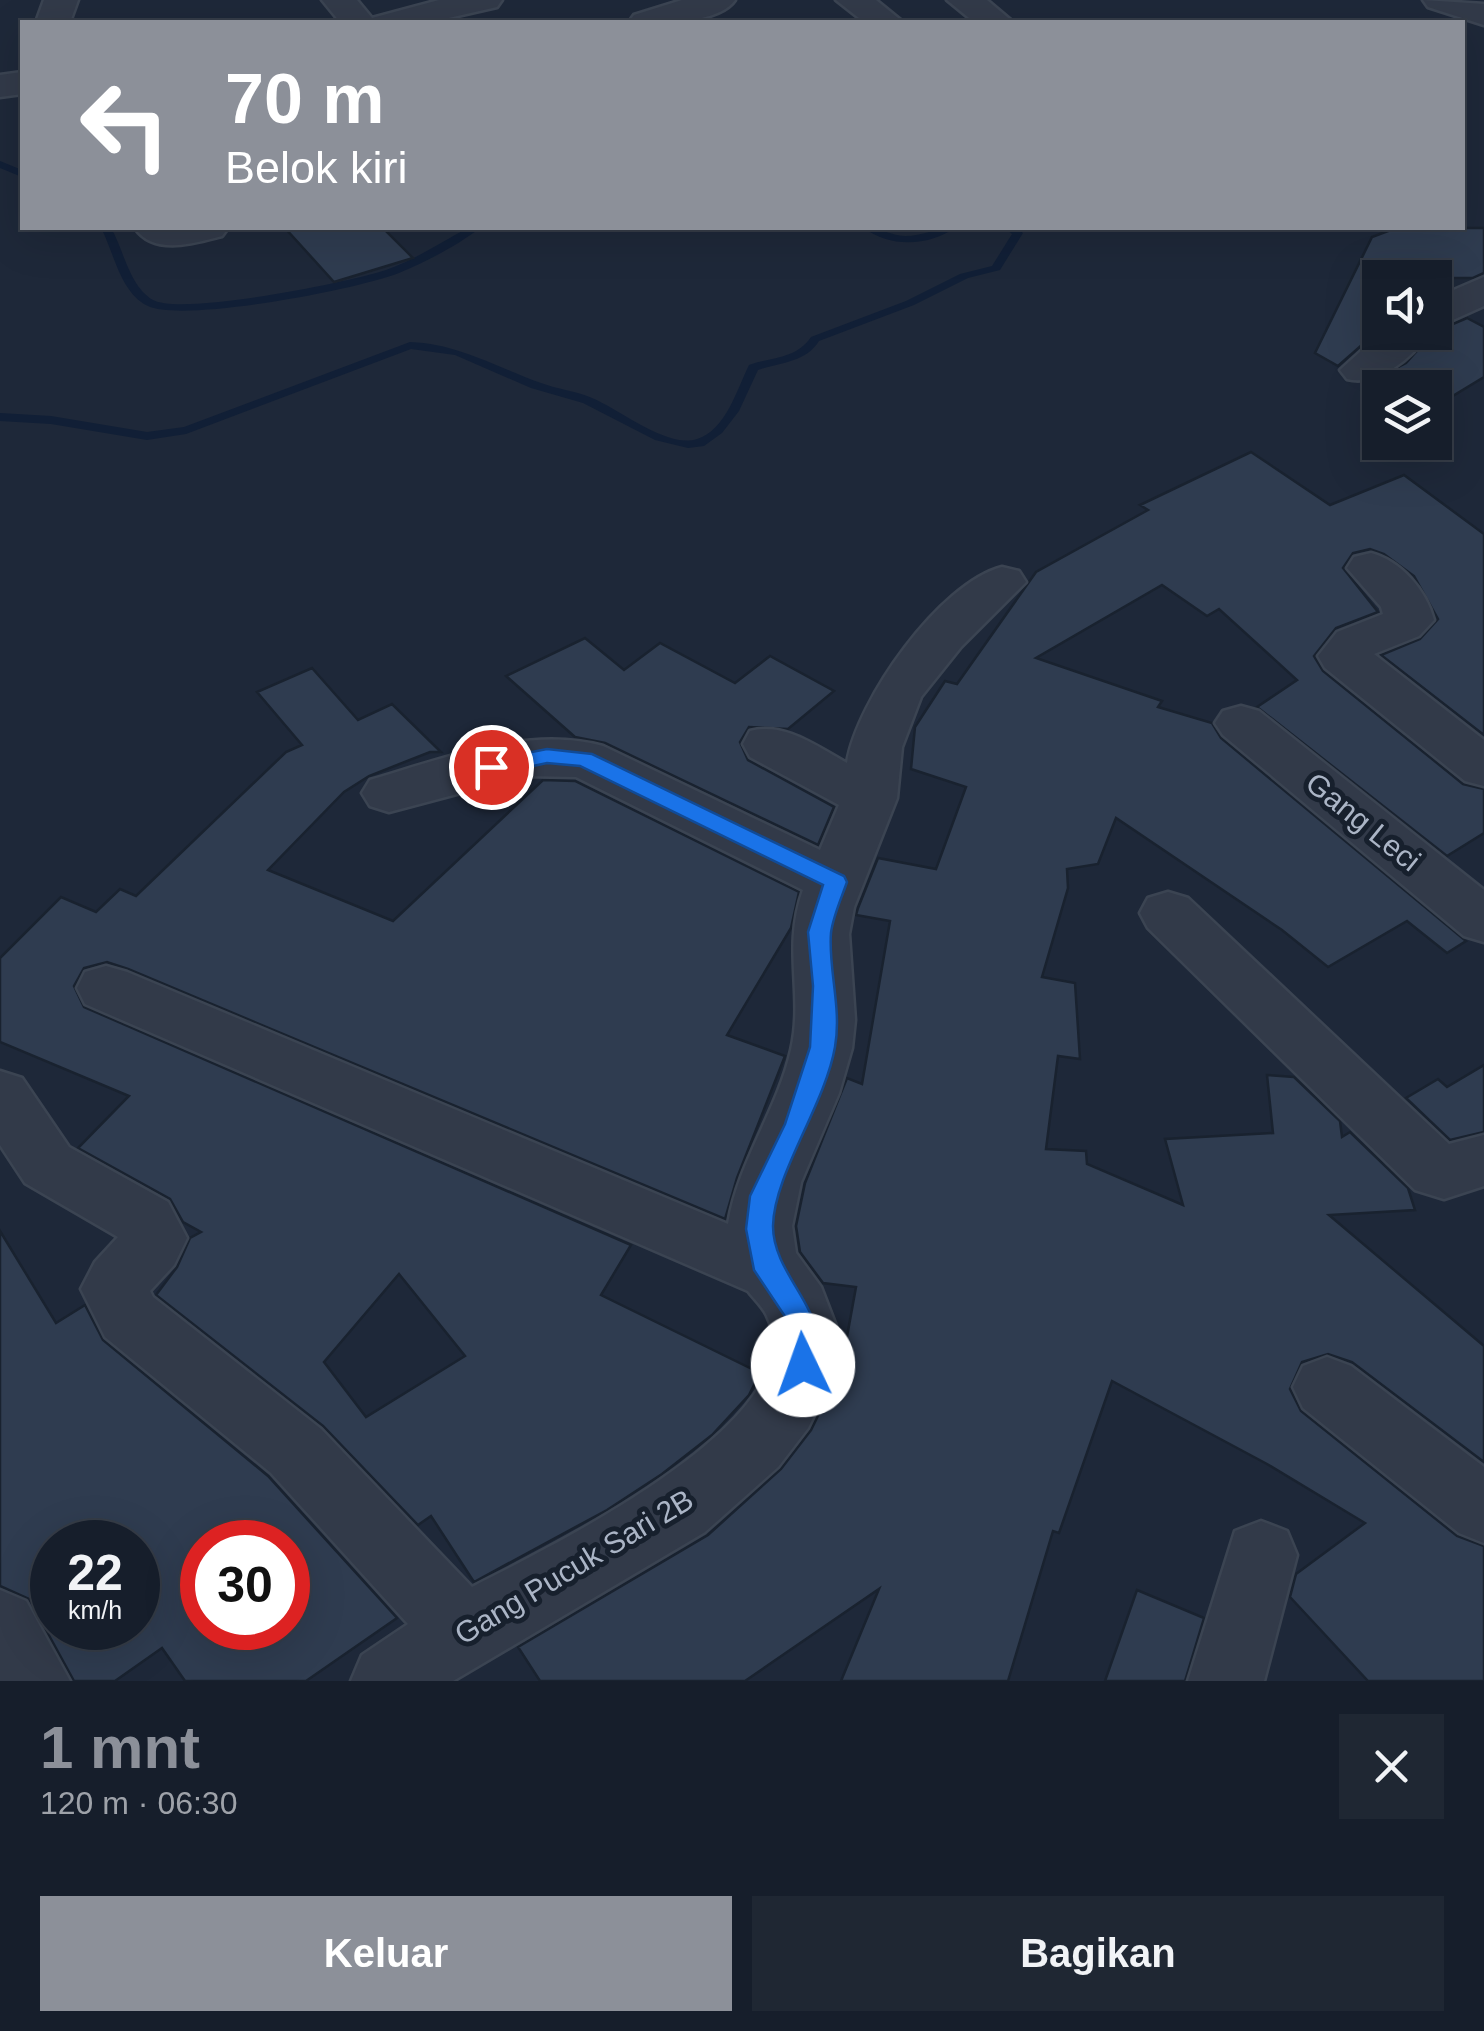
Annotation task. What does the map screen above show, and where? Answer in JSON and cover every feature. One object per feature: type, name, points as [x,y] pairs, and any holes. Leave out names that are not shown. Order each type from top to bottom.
[{"type":"street","points":[[339,0],[356,20]]},
{"type":"street","points":[[396,20],[486,0]]},
{"type":"street","points":[[653,20],[718,0]]},
{"type":"street","points":[[853,0],[883,20]]},
{"type":"street","points":[[964,0],[993,20]]},
{"type":"street","points":[[1440,0],[1484,15]]},
{"type":"street","points":[[158,230],[200,230]]},
{"type":"street","points":[[1452,306],[1484,290]]},
{"type":"street","points":[[1362,370],[1387,350]]},
{"type":"street","points":[[1371,568],[1405,603],[1409,620],[1402,627],[1350,645],[1343,656],[1484,768]]},
{"type":"street","name":"Gang Pucuk Sari 2B","points":[[390,1681],[464,1631],[554,1586],[683,1506],[746,1455],[787,1403],[803,1365],[802,1319],[768,1270],[760,1229],[764,1196],[798,1124],[822,1047],[825,986],[820,932],[870,798],[877,746],[896,694],[930,645],[1002,582]]},
{"type":"street","name":"Gang Leci","points":[[1242,723],[1484,921]]},
{"type":"street","points":[[769,744],[870,798]]},
{"type":"street","points":[[389,793],[525,758],[584,759],[836,882]]},
{"type":"street","points":[[1168,913],[1436,1172],[1454,1174],[1476,1160],[1484,1160]]},
{"type":"street","points":[[106,988],[768,1270]]},
{"type":"street","points":[[0,1095],[47,1164],[145,1221],[154,1238],[149,1252],[120,1277],[114,1289],[129,1316],[296,1451],[464,1631]]},
{"type":"street","points":[[1327,1388],[1484,1510]]},
{"type":"street","points":[[1226,1681],[1261,1554]]},
{"type":"street","points":[[0,1626],[32,1681]]},
{"type":"building","points":[[1484,228],[1484,273],[1473,278],[1452,278],[1452,260],[1362,260],[1362,345],[1338,366],[1315,353],[1372,237],[1391,230]]},
{"type":"building","points":[[287,230],[385,230],[413,258],[334,282]]},
{"type":"building","points":[[1467,318],[1484,327],[1484,377],[1452,396],[1452,370],[1392,370],[1418,350],[1452,350],[1452,324]]},
{"type":"building","points":[[1251,452],[1330,505],[1404,475],[1484,534],[1484,735],[1381,655],[1420,639],[1438,619],[1414,576],[1384,554],[1370,549],[1353,553],[1343,568],[1378,612],[1336,628],[1314,656],[1323,671],[1463,784],[1484,789],[1484,833],[1447,856],[1257,707],[1297,680],[1219,609],[1207,616],[1162,585],[1036,658],[1162,701],[1158,707],[1212,723],[1221,738],[1466,941],[1447,953],[1407,921],[1328,967],[1282,930],[1116,818],[1098,864],[1067,869],[1068,888],[1042,977],[1075,983],[1080,1059],[1058,1056],[1046,1149],[1086,1151],[1087,1164],[1183,1205],[1165,1139],[1273,1133],[1267,1075],[1294,1077],[1340,1121],[1342,1137],[1350,1132],[1408,1188],[1415,1210],[1329,1215],[1484,1346],[1484,1462],[1352,1362],[1328,1354],[1302,1362],[1290,1389],[1301,1411],[1457,1536],[1484,1546],[1484,1681],[1368,1681],[1290,1597],[1296,1574],[1365,1523],[1267,1464],[1112,1381],[1059,1533],[1053,1531],[1008,1681],[841,1681],[879,1589],[745,1681],[540,1681],[518,1647],[708,1535],[781,1469],[811,1430],[833,1385],[838,1386],[856,1287],[823,1283],[800,1252],[796,1226],[805,1183],[847,1078],[862,1084],[890,921],[856,915],[858,908],[878,858],[936,869],[966,787],[911,769],[915,727],[945,681],[957,684],[1036,572],[1148,510],[1140,505]]},
{"type":"building","points":[[585,638],[624,670],[660,643],[735,683],[770,656],[834,691],[788,729],[749,727],[740,742],[748,760],[834,807],[818,845],[605,743],[575,737],[506,676]]},
{"type":"building","points":[[312,668],[358,720],[392,704],[441,752],[430,752],[369,776],[344,792],[268,870],[393,921],[543,780],[575,781],[799,892],[791,928],[727,1035],[785,1056],[725,1219],[128,969],[107,962],[84,968],[74,986],[84,1007],[631,1245],[601,1295],[760,1373],[749,1395],[712,1435],[662,1474],[607,1510],[474,1582],[431,1516],[418,1525],[323,1426],[156,1295],[177,1267],[190,1238],[201,1232],[183,1222],[170,1199],[78,1148],[129,1096],[0,1042],[0,958],[61,897],[96,912],[120,889],[136,896],[286,752],[302,745],[257,692]],"holes":[[[399,1274],[465,1356],[366,1417],[324,1362]]]},
{"type":"building","points":[[1484,1065],[1484,1132],[1450,1140],[1406,1098],[1438,1079],[1447,1087]]},
{"type":"building","points":[[0,1231],[56,1323],[85,1305],[103,1340],[268,1476],[308,1520],[180,1520],[180,1650],[310,1650],[310,1522],[397,1618],[306,1681],[185,1681],[160,1649],[160,1520],[30,1520],[29,1599],[0,1586]]},
{"type":"building","points":[[1137,1590],[1204,1618],[1185,1681],[1105,1681]]},
{"type":"building","points":[[57,1650],[159,1650],[115,1681],[74,1681]]},
{"type":"waterway","points":[[0,164],[20,173]]},
{"type":"waterway","points":[[107,230],[129,279],[142,297],[152,304],[169,307],[232,304],[375,277],[471,230]]},
{"type":"waterway","points":[[873,230],[899,239],[945,230]]},
{"type":"waterway","points":[[0,417],[51,420],[147,436],[186,430],[410,345],[459,353],[535,385],[587,400],[659,437],[688,445],[700,443],[726,421],[753,368],[796,356],[815,339],[910,303],[964,276],[996,268],[1018,233],[1013,230]]},
{"type":"route","points":[[491,767],[547,756],[584,759],[836,882],[820,932],[825,986],[822,1047],[798,1124],[764,1196],[760,1229],[768,1270],[802,1319],[803,1365]]}]
